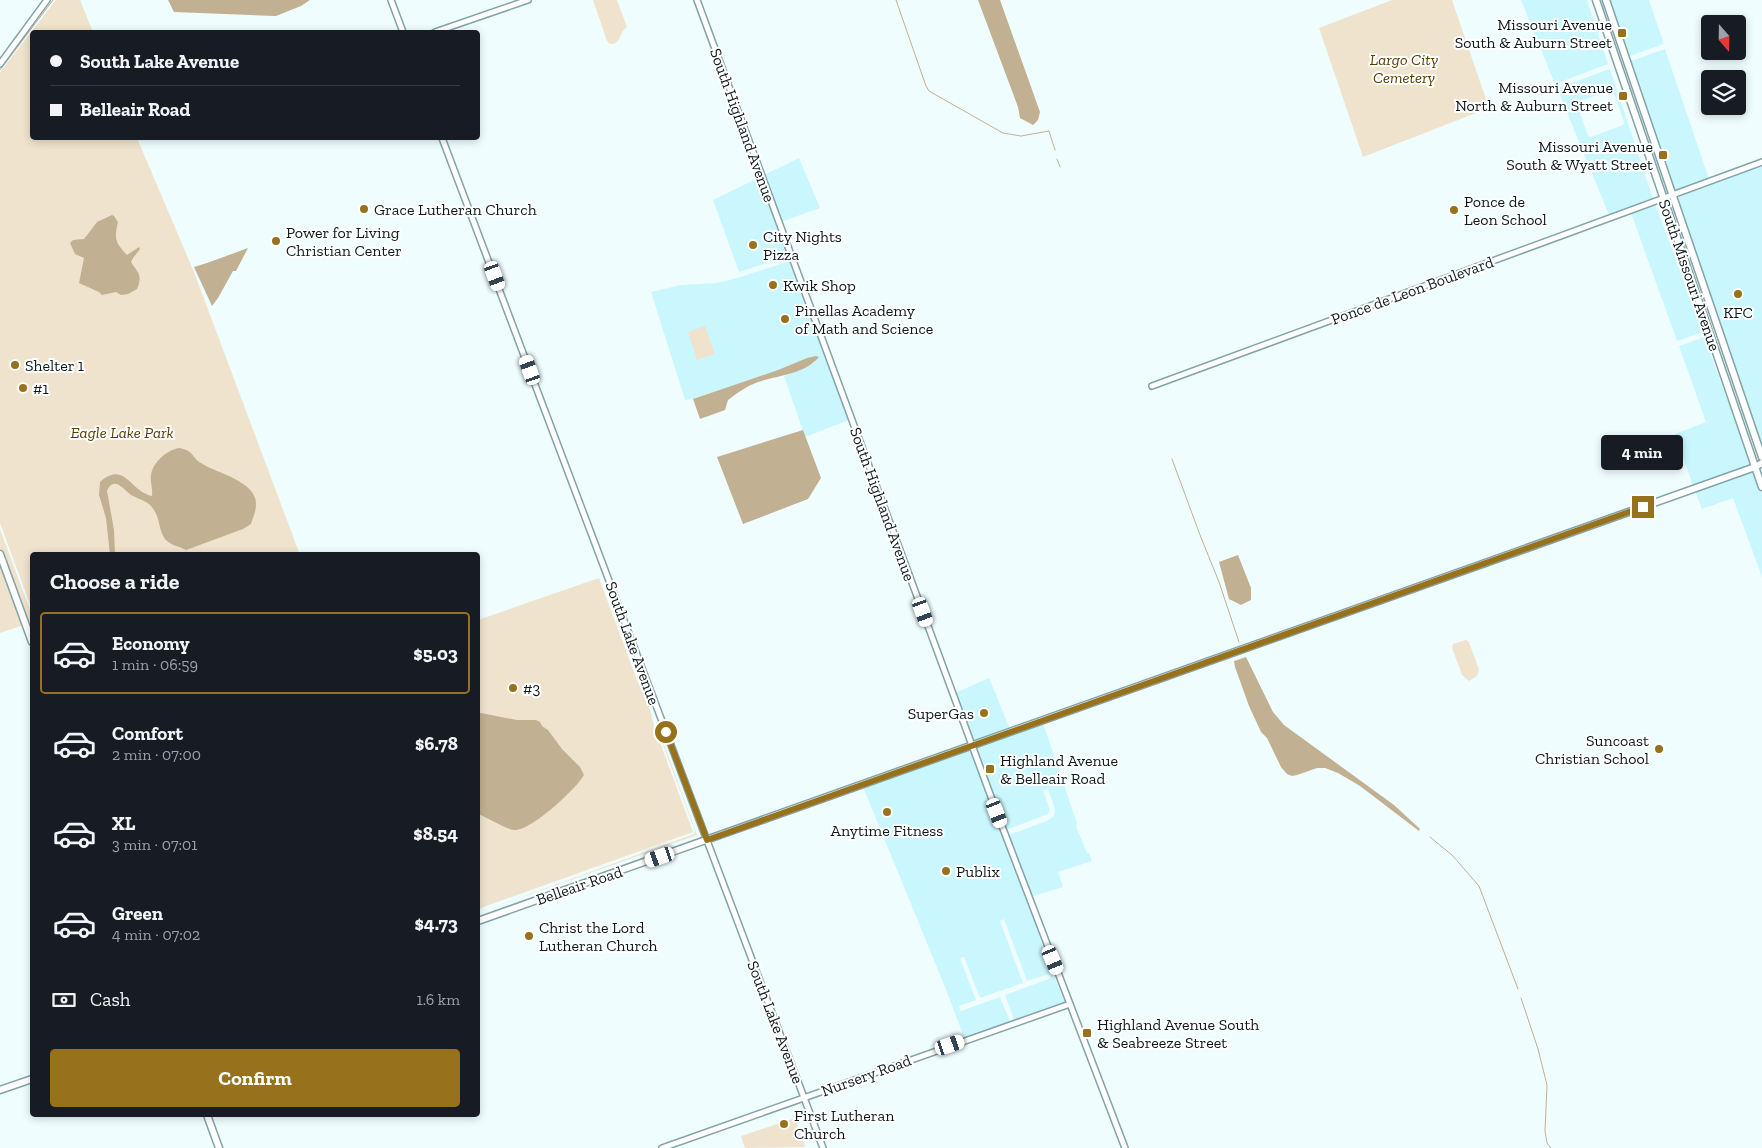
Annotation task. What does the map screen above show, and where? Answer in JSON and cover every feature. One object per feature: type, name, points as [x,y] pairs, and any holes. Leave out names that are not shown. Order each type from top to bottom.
[{"type":"main road","name":"South Missouri Avenue","points":[[1596,0],[1759,467],[1762,487]]},
{"type":"main road","name":"South Missouri Avenue","points":[[1606,0],[1762,457]]},
{"type":"main road","name":"Belleair Road","points":[[480,920],[1759,467],[1762,463]]},
{"type":"main road","points":[[0,554],[30,636]]},
{"type":"main road","points":[[0,1090],[30,1080]]},
{"type":"main road","points":[[208,1117],[219,1148]]},
{"type":"street","points":[[0,64],[47,0]]},
{"type":"street","points":[[391,0],[402,30]]},
{"type":"street","points":[[441,30],[528,0]]},
{"type":"street","name":"South Highland Avenue","points":[[697,0],[997,813],[1125,1148]]},
{"type":"street","name":"South Lake Avenue","points":[[443,140],[823,1148]]},
{"type":"street","name":"Ponce de Leon Boulevard","points":[[1152,386],[1762,162]]},
{"type":"street","name":"Nursery Road","points":[[662,1148],[1070,1004]]},
{"type":"shaded area","points":[[168,0],[310,0],[301,6],[276,16],[174,12]]},
{"type":"shaded area","points":[[978,0],[1000,0],[1040,112],[1038,120],[1033,125],[1020,118],[1018,107]]},
{"type":"shaded area","points":[[1521,0],[1587,0],[1608,64],[1555,84]]},
{"type":"shaded area","points":[[1609,0],[1649,0],[1664,44],[1629,56]]},
{"type":"shaded area","points":[[1665,49],[1709,179],[1676,191],[1631,61]]},
{"type":"shaded area","points":[[1610,69],[1653,199],[1609,215],[1557,88]],"holes":[[[1610,90],[1613,91],[1624,122],[1623,125],[1591,137],[1588,136],[1577,104],[1578,102]]]},
{"type":"shaded area","points":[[799,158],[820,208],[781,222],[764,175]]},
{"type":"shaded area","points":[[1762,165],[1762,445],[1701,271],[1678,196]]},
{"type":"shaded area","points":[[760,177],[788,256],[739,272],[713,200]]},
{"type":"shaded area","points":[[1655,204],[1703,332],[1677,341],[1631,213]]},
{"type":"shaded area","points":[[112,215],[118,222],[116,240],[123,251],[127,255],[139,247],[140,249],[131,262],[139,274],[140,280],[137,289],[128,294],[121,295],[116,292],[102,295],[79,283],[84,258],[75,254],[70,243],[73,240],[84,239],[97,222]]},
{"type":"shaded area","points":[[248,248],[236,271],[233,271],[212,306],[194,267]]},
{"type":"shaded area","points":[[790,261],[849,420],[805,437],[784,376],[814,363],[818,357],[807,358],[778,370],[693,399],[685,400],[651,292],[681,285],[716,283],[734,279]]},
{"type":"shaded area","points":[[1704,337],[1752,465],[1693,486],[1675,434],[1706,422],[1679,346]]},
{"type":"shaded area","points":[[816,356],[819,357],[806,368],[758,382],[728,400],[725,410],[700,419],[693,399]]},
{"type":"shaded area","points":[[803,430],[821,478],[808,499],[743,524],[717,457]]},
{"type":"shaded area","points":[[179,448],[190,452],[201,463],[244,484],[255,497],[255,512],[251,524],[243,529],[186,550],[172,545],[165,539],[156,514],[150,505],[131,495],[119,485],[113,484],[107,491],[114,530],[115,552],[110,552],[106,518],[99,495],[100,482],[116,474],[127,479],[144,493],[152,496],[152,470],[165,454]]},
{"type":"shaded area","points":[[1754,470],[1762,494],[1762,577],[1733,498],[1702,509],[1695,491]]},
{"type":"shaded area","points":[[1238,555],[1251,588],[1251,600],[1241,605],[1229,599],[1219,562]]},
{"type":"shaded area","points":[[1246,657],[1273,712],[1284,725],[1394,805],[1420,829],[1419,831],[1360,786],[1338,773],[1325,768],[1317,768],[1292,776],[1287,774],[1281,767],[1267,738],[1261,732],[1235,667],[1234,661]]},
{"type":"shaded area","points":[[989,678],[1010,729],[974,742],[955,693]]},
{"type":"shaded area","points":[[480,713],[540,722],[580,767],[584,775],[572,790],[552,809],[521,829],[510,829],[480,815]]},
{"type":"shaded area","points":[[1043,723],[1077,823],[1076,826],[1092,861],[1058,872],[1063,887],[1031,897],[1008,835],[1047,821],[1054,816],[1055,809],[1048,789],[1043,790],[1050,810],[1048,814],[1006,830],[976,747]]},
{"type":"shaded area","points":[[971,749],[1031,909],[1045,954],[1065,1002],[1014,1020],[1005,995],[1051,978],[1049,974],[1027,981],[1004,919],[1000,921],[1023,983],[980,998],[964,957],[960,958],[976,1000],[959,1006],[961,1011],[1000,997],[1010,1021],[964,1037],[863,787]]},
{"type":"green space","name":"Eagle Lake Park","points":[[56,0],[80,0],[92,30],[33,30]]},
{"type":"green space","points":[[593,0],[617,0],[627,27],[614,44],[610,44],[607,41]]},
{"type":"green space","name":"Largo City Cemetery","points":[[1392,0],[1452,0],[1489,108],[1363,157],[1319,28]]},
{"type":"green space","name":"Eagle Lake Park","points":[[30,33],[30,140],[138,140],[194,272],[299,552],[30,552],[30,605],[0,523],[0,72]]},
{"type":"green space","points":[[705,326],[715,354],[697,360],[688,332]]},
{"type":"green space","points":[[0,529],[30,610],[30,623],[28,624],[0,548]]},
{"type":"green space","points":[[0,561],[24,625],[0,633]]},
{"type":"green space","points":[[599,578],[637,680],[650,709],[654,726],[693,832],[480,908],[480,619]]},
{"type":"green space","points":[[1466,640],[1469,642],[1479,670],[1477,676],[1469,681],[1462,675],[1452,648],[1453,644]]},
{"type":"green space","points":[[656,722],[697,835],[480,912],[694,834],[695,831]]},
{"type":"green space","points":[[795,1118],[805,1147],[745,1148],[741,1136]]},
{"type":"waterway","points":[[30,30],[53,0]]},
{"type":"waterway","points":[[896,0],[929,91],[1003,133],[1021,136],[1049,131],[1055,150]]},
{"type":"waterway","points":[[0,70],[30,30]]},
{"type":"waterway","points":[[1057,159],[1060,167]]},
{"type":"waterway","points":[[1172,459],[1219,582],[1239,642]]},
{"type":"waterway","points":[[1430,837],[1452,855],[1479,886],[1518,989]]},
{"type":"waterway","points":[[1521,998],[1538,1049],[1547,1085],[1545,1131],[1547,1143],[1551,1148]]},
{"type":"place","name":"Missouri Avenue South & Auburn Street","points":[[1622,33]]},
{"type":"place","name":"Missouri Avenue North & Auburn Street","points":[[1623,96]]},
{"type":"place","name":"Missouri Avenue South & Wyatt Street","points":[[1663,155]]},
{"type":"place","name":"Grace Lutheran Church","points":[[364,209]]},
{"type":"place","name":"Ponce de Leon School","points":[[1454,210]]},
{"type":"place","name":"Power for Living Christian Center","points":[[276,241]]},
{"type":"place","name":"City Nights Pizza","points":[[753,245]]},
{"type":"place","name":"Kwik Shop","points":[[773,285]]},
{"type":"place","name":"KFC","points":[[1738,294]]},
{"type":"place","name":"Pinellas Academy of Math and Science","points":[[785,319]]},
{"type":"place","name":"Shelter 1","points":[[15,365]]},
{"type":"place","name":"#1","points":[[23,388]]},
{"type":"place","name":"#3","points":[[513,688]]},
{"type":"place","name":"SuperGas","points":[[984,713]]},
{"type":"place","name":"Suncoast Christian School","points":[[1659,749]]},
{"type":"place","name":"Highland Avenue & Belleair Road","points":[[990,769]]},
{"type":"place","name":"Anytime Fitness","points":[[887,812]]},
{"type":"place","name":"Publix","points":[[946,871]]},
{"type":"place","name":"Christ the Lord Lutheran Church","points":[[529,936]]},
{"type":"place","name":"Highland Avenue South & Seabreeze Street","points":[[1087,1033]]},
{"type":"place","name":"First Lutheran Church","points":[[784,1124]]},
{"type":"route","points":[[666,732],[707,840],[1643,507]]}]
